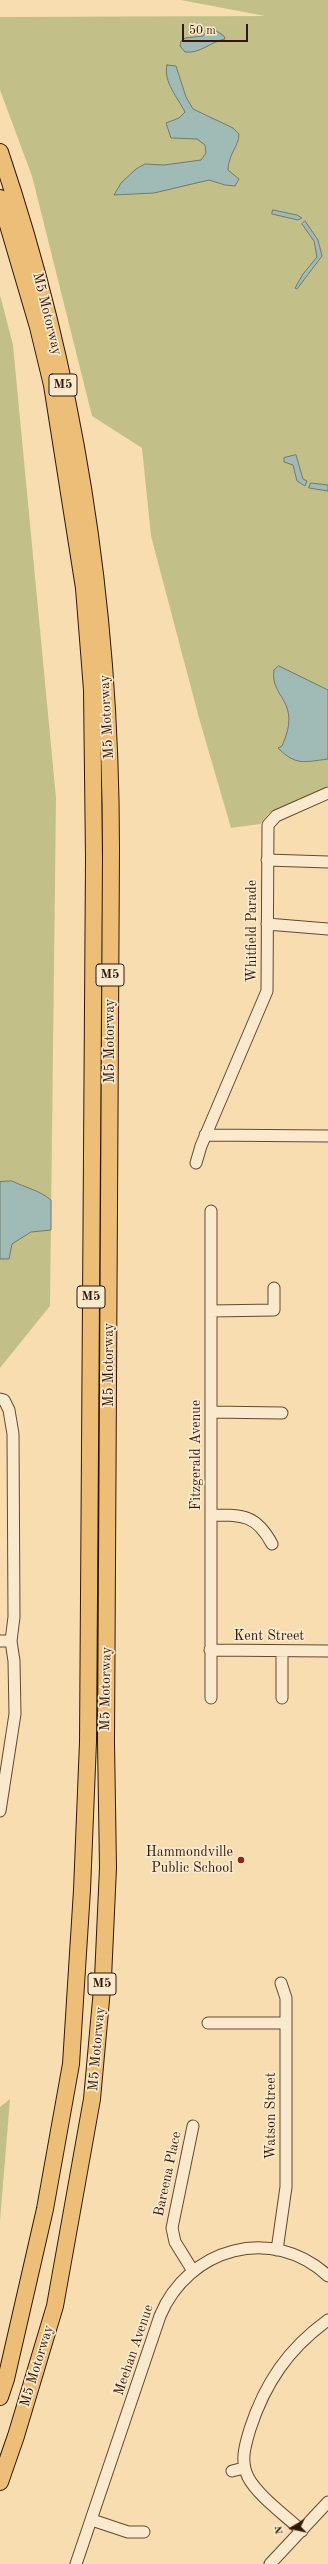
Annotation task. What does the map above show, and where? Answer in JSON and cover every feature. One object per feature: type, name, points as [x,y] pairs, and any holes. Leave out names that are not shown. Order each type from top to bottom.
[{"type":"highway","name":"M5 Motorway","points":[[0,152],[26,235],[52,331],[82,484],[93,552],[101,622],[108,708],[111,802],[106,1742],[108,1868],[103,1978],[92,2099],[56,2298],[16,2436],[0,2482]]},
{"type":"highway","name":"M5 Motorway","points":[[0,198],[38,327],[52,386],[82,580],[92,690],[94,859],[88,1734],[82,1890],[71,2064],[45,2209],[6,2379],[0,2397]]},
{"type":"street","name":"Whitfield Parade","points":[[196,1163],[205,1135],[267,991],[267,830],[270,821],[276,816],[328,793]]},
{"type":"street","points":[[267,860],[328,862]]},
{"type":"street","points":[[267,924],[328,928]]},
{"type":"street","points":[[205,1135],[328,1136]]},
{"type":"street","name":"Fitzgerald Avenue","points":[[211,1211],[211,1698]]},
{"type":"street","points":[[211,1311],[274,1310],[274,1288]]},
{"type":"street","points":[[0,1399],[4,1400],[9,1410],[13,1434],[14,1617],[5,1641],[14,1661],[15,1714],[6,1736],[0,1811]]},
{"type":"street","points":[[211,1412],[282,1413]]},
{"type":"street","points":[[211,1515],[238,1515],[252,1520],[264,1529],[272,1544]]},
{"type":"street","name":"Kent Street","points":[[210,1650],[328,1651]]},
{"type":"street","points":[[282,1651],[282,1698]]},
{"type":"street","name":"Watson Street","points":[[277,2250],[286,2187],[286,1998],[281,1983]]},
{"type":"street","points":[[208,2023],[286,2023]]},
{"type":"street","name":"Bareena Place","points":[[193,2126],[172,2228],[175,2242],[193,2271]]},
{"type":"street","name":"Meehan Avenue","points":[[76,2564],[160,2316],[174,2290],[193,2271],[209,2260],[235,2250],[253,2248],[277,2250],[307,2261],[328,2276]]},
{"type":"street","points":[[302,2530],[251,2482],[244,2468],[243,2456],[267,2386],[294,2348],[328,2320]]},
{"type":"street","points":[[232,2471],[244,2468]]},
{"type":"street","points":[[270,2564],[328,2502]]},
{"type":"street","points":[[92,2520],[128,2532],[144,2532]]},
{"type":"shaded area","points":[[181,0],[328,0],[328,786],[269,813],[260,824],[231,828],[199,718],[151,536],[142,448],[92,416],[32,176],[0,90],[0,17],[265,16]]},
{"type":"shaded area","points":[[0,295],[13,345],[56,798],[50,1306],[0,1368]]},
{"type":"shaded area","points":[[10,2099],[0,2221],[0,2107]]},
{"type":"water","points":[[208,30],[215,30],[224,36],[225,39],[200,50],[190,52],[185,52],[180,46],[181,41],[185,38],[203,36]]},
{"type":"water","points":[[167,65],[176,66],[186,97],[193,109],[233,128],[239,134],[239,138],[228,165],[228,170],[239,179],[235,186],[225,185],[209,180],[154,193],[114,195],[121,183],[136,169],[145,164],[164,165],[201,160],[206,153],[205,145],[197,139],[171,138],[166,123],[179,118],[185,112],[169,84],[166,71]]},
{"type":"water","points":[[273,210],[297,215],[302,218],[298,220],[272,214]]},
{"type":"water","points":[[305,221],[318,240],[322,256],[297,289],[295,288],[303,274],[317,257],[314,241],[302,224]]},
{"type":"water","points":[[296,455],[303,479],[307,481],[305,486],[297,481],[293,465],[284,462],[284,458]]},
{"type":"water","points":[[311,483],[328,485],[328,491],[309,488]]},
{"type":"water","points":[[279,666],[328,690],[328,759],[306,762],[295,760],[284,754],[278,748],[282,746],[289,719],[284,701],[276,687],[274,679],[274,670]]},
{"type":"water","points":[[12,1181],[37,1191],[51,1200],[51,1230],[31,1232],[12,1244],[9,1259],[0,1259],[0,1182]]},
{"type":"place","name":"Hammondville Public School","points":[[241,1860]]}]
